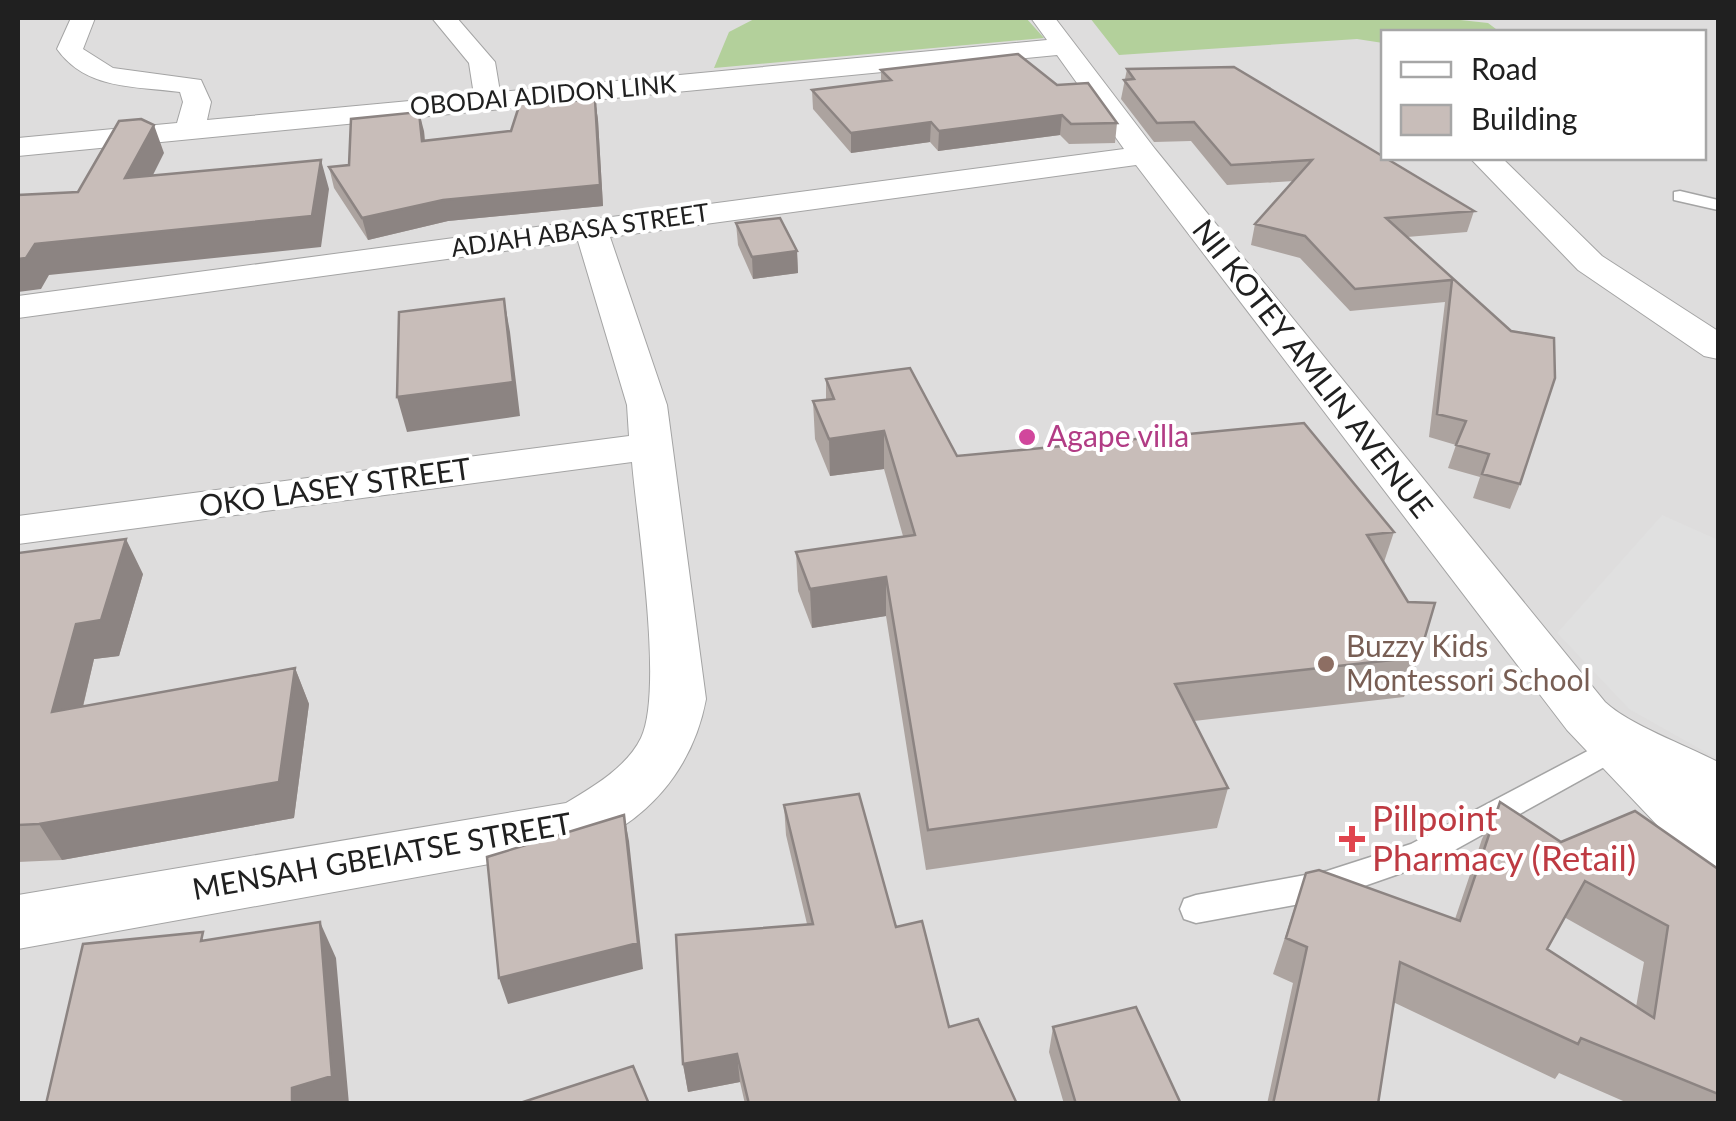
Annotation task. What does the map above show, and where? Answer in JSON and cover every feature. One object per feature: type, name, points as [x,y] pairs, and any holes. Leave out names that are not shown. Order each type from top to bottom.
[{"type":"street","points":[[83,18],[70,49],[77,63],[92,71],[190,86],[197,102],[190,130]]},
{"type":"street","points":[[444,18],[482,62],[488,100]]},
{"type":"street","name":"OBODAI ADIDON LINK","points":[[18,148],[488,100],[1056,32]]},
{"type":"street","name":"NII KOTEY AMLIN AVENUE","points":[[1056,32],[1144,155],[1601,731],[1718,850]]},
{"type":"street","name":"ADJAH ABASA STREET","points":[[18,307],[1144,155]]},
{"type":"street","points":[[1487,160],[1590,264],[1718,348]]},
{"type":"street","name":"MENSAH GBEIATSE STREET","points":[[18,922],[578,824],[626,797],[674,736],[679,699],[647,405],[590,228]]},
{"type":"street","name":"OKO LASEY STREET","points":[[18,530],[652,446]]},
{"type":"street","name":"NII KOTEY AMLIN AVENUE","points":[[1601,731],[1718,788]]},
{"type":"lane","points":[[1680,196],[1718,205]]},
{"type":"lane","points":[[1196,909],[1327,885],[1422,854],[1601,731]]},
{"type":"shaded area","points":[[18,18],[1718,18],[1718,1103],[18,1103]]},
{"type":"shaded area","points":[[1662,515],[1718,540],[1718,759],[1629,709],[1557,633]]},
{"type":"green space","points":[[756,18],[1026,18],[1044,38],[714,68],[729,32]]},
{"type":"green space","points":[[1090,18],[1442,18],[1488,23],[1497,30],[1381,30],[1381,43],[1357,39],[1119,55]]},
{"type":"building","points":[[1018,54],[1057,85],[1088,83],[1117,123],[1071,124],[1062,115],[939,131],[931,122],[851,133],[812,90],[891,80],[881,70]]},
{"type":"building","points":[[1234,67],[1381,155],[1381,160],[1389,160],[1474,211],[1386,218],[1511,331],[1554,338],[1555,378],[1520,484],[1482,474],[1489,454],[1456,445],[1466,421],[1437,414],[1452,280],[1355,289],[1305,236],[1255,224],[1312,160],[1231,165],[1194,122],[1157,123],[1124,80],[1134,79],[1127,69]]},
{"type":"building","points":[[595,100],[600,185],[443,200],[362,218],[329,167],[349,165],[351,119],[419,112],[422,141],[511,131],[520,103]]},
{"type":"building","points":[[141,119],[154,125],[125,178],[321,160],[312,216],[35,244],[26,258],[18,259],[18,195],[78,192],[119,121]]},
{"type":"building","points":[[780,218],[797,251],[752,257],[736,223]]},
{"type":"building","points":[[504,299],[513,382],[397,397],[399,312]]},
{"type":"building","points":[[910,368],[957,456],[1304,423],[1394,532],[1367,535],[1408,602],[1435,603],[1419,657],[1175,684],[1228,788],[928,830],[886,577],[810,589],[796,552],[915,535],[884,431],[829,439],[813,401],[834,399],[826,379]]},
{"type":"building","points":[[126,539],[101,620],[76,624],[52,712],[295,668],[279,782],[18,825],[18,553]]},
{"type":"building","points":[[859,794],[896,927],[922,921],[949,1027],[978,1019],[1017,1104],[749,1104],[737,1054],[683,1064],[676,935],[813,924],[784,805]]},
{"type":"building","points":[[1500,802],[1561,842],[1635,811],[1718,869],[1718,1094],[1581,1038],[1578,1044],[1400,962],[1378,1104],[1273,1104],[1307,947],[1286,938],[1306,873],[1319,870],[1460,921]],"holes":[[[1585,881],[1668,926],[1654,1018],[1547,949]]]},
{"type":"building","points":[[624,815],[638,943],[499,978],[487,857]]},
{"type":"building","points":[[320,922],[332,1076],[292,1088],[292,1104],[46,1104],[83,944],[203,932],[201,941]]},
{"type":"building","points":[[1136,1007],[1181,1104],[1076,1104],[1053,1027]]},
{"type":"building","points":[[633,1066],[649,1104],[517,1104]]},
{"type":"place","name":"Agape villa","points":[[1027,437]]},
{"type":"place","name":"Buzzy Kids Montessori School","points":[[1326,664]]},
{"type":"place","name":"Pillpoint Pharmacy (Retail)","points":[[1352,839]]}]
